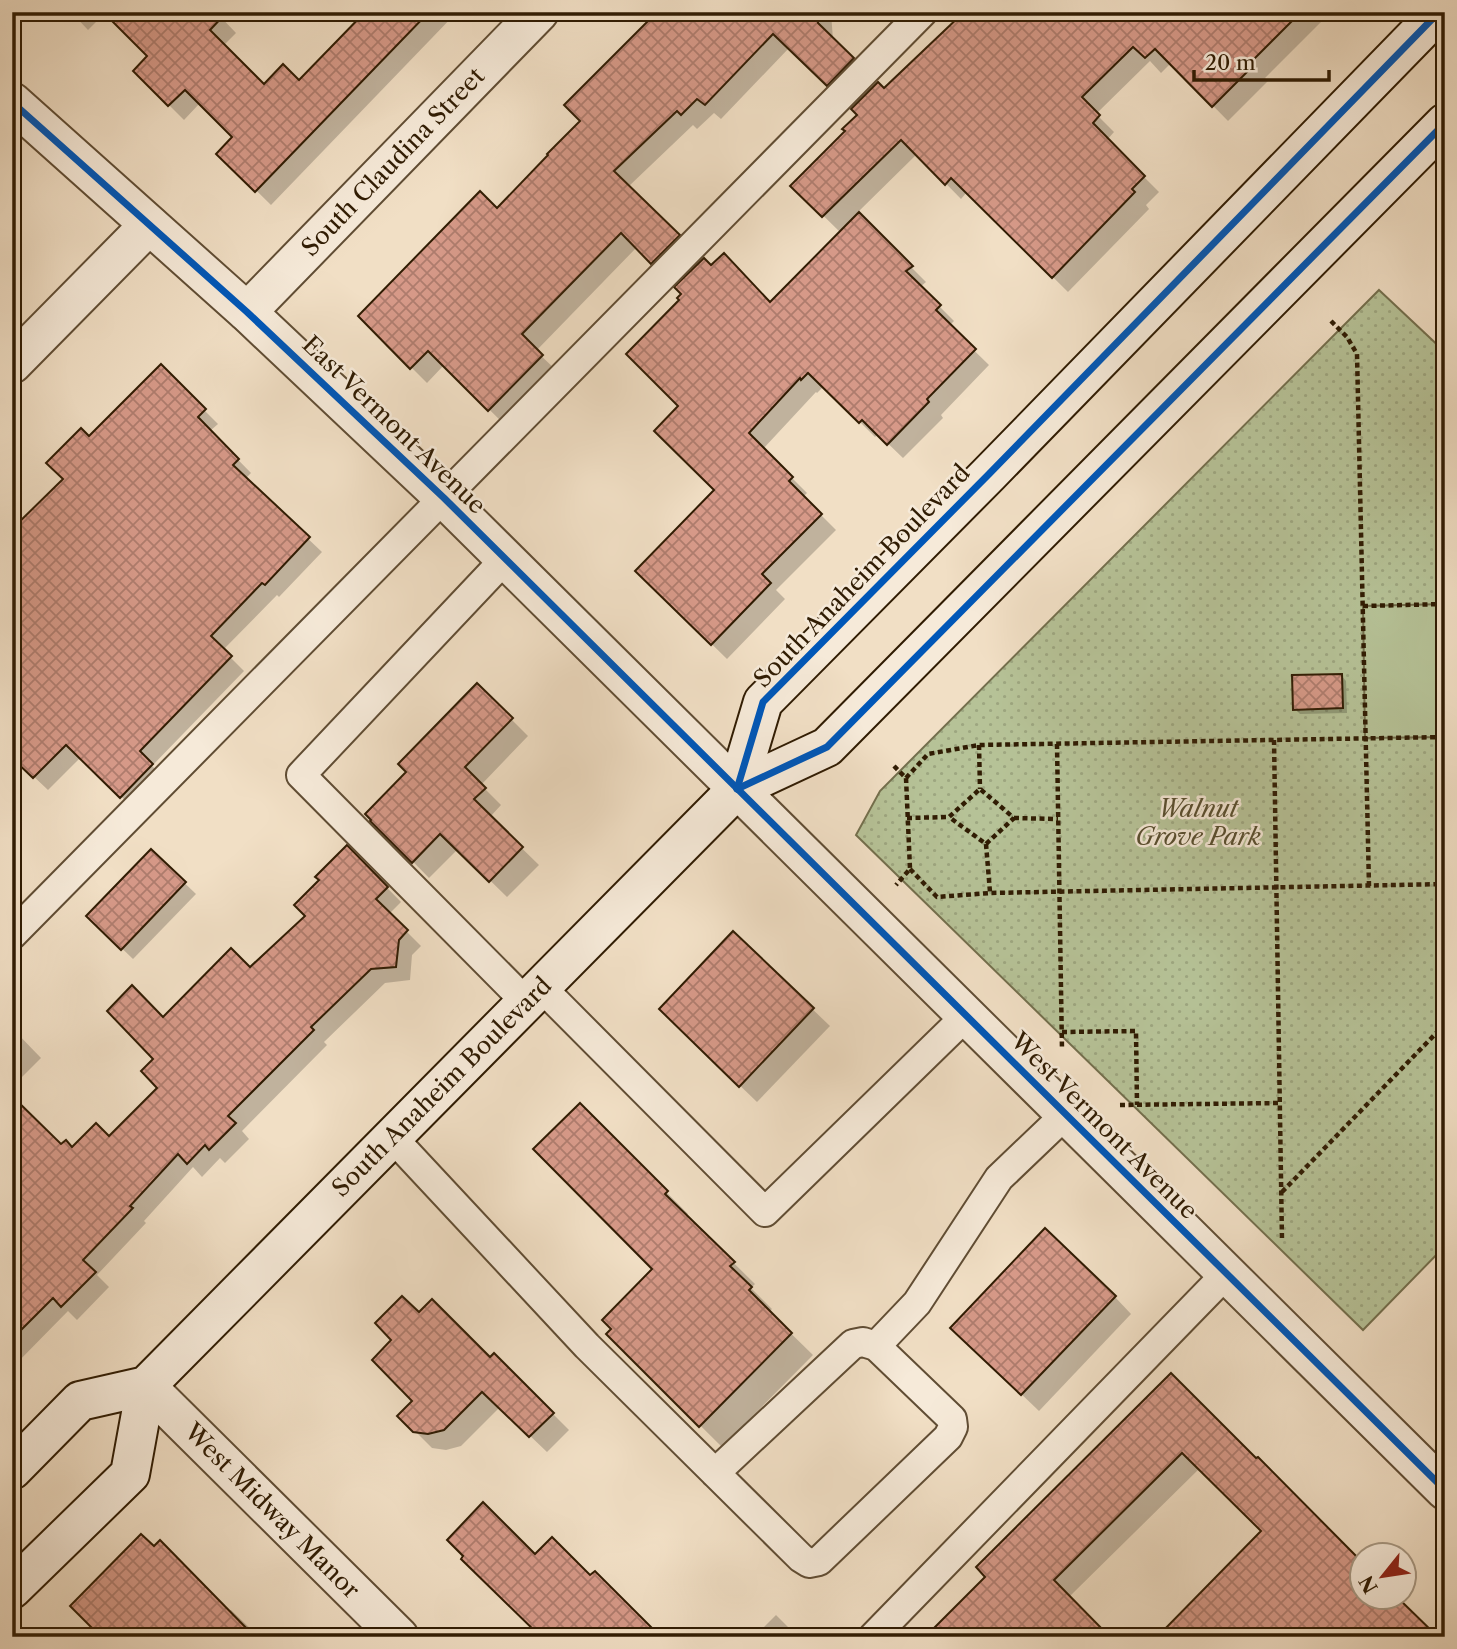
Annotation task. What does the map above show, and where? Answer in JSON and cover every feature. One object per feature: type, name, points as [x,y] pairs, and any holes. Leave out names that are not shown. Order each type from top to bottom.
[{"type":"main road","name":"South Claudina Street","points":[[247,312],[539,12]]},
{"type":"main road","name":"South Anaheim Boulevard","points":[[737,789],[763,702],[1439,12]]},
{"type":"main road","name":"East Vermont Avenue","points":[[12,102],[247,312],[444,498],[737,789]]},
{"type":"main road","name":"South Anaheim Boulevard","points":[[146,1386],[737,789],[827,747],[1445,123]]},
{"type":"main road","points":[[12,364],[149,225]]},
{"type":"main road","name":"West Vermont Avenue","points":[[737,789],[1445,1490]]},
{"type":"main road","points":[[12,1470],[80,1401],[146,1386],[130,1474],[12,1589]]},
{"type":"main road","name":"West Midway Manor","points":[[146,1386],[399,1637]]},
{"type":"lane","points":[[12,935],[923,12]]},
{"type":"lane","points":[[505,559],[301,775],[765,1212],[966,1016]]},
{"type":"lane","points":[[876,1346],[917,1303],[999,1178],[1066,1114]]},
{"type":"lane","points":[[392,1137],[587,1346],[715,1473],[801,1558],[809,1563],[820,1561],[948,1437],[953,1427],[952,1419],[876,1346],[863,1342],[853,1344],[715,1473]]},
{"type":"lane","points":[[873,1637],[1226,1273]]},
{"type":"path","points":[[1331,321],[1347,337],[1357,354],[1369,886]]},
{"type":"path","points":[[1363,606],[1445,604]]},
{"type":"path","points":[[906,778],[928,754],[979,745],[1445,737]]},
{"type":"path","points":[[1274,740],[1282,1241]]},
{"type":"path","points":[[1057,744],[1062,1055]]},
{"type":"path","points":[[979,745],[980,789],[1014,818],[1058,819]]},
{"type":"path","points":[[894,766],[906,778],[910,869],[937,897],[990,893],[1445,884]]},
{"type":"path","points":[[949,817],[980,789]]},
{"type":"path","points":[[907,818],[949,817],[986,845],[990,893]]},
{"type":"path","points":[[986,845],[1014,818]]},
{"type":"path","points":[[892,888],[910,869]]},
{"type":"path","points":[[1281,1193],[1445,1024]]},
{"type":"path","points":[[1062,1032],[1136,1031],[1137,1105]]},
{"type":"path","points":[[1114,1105],[1280,1103]]},
{"type":"green space","name":"Walnut Grove Park","points":[[1379,290],[1445,352],[1445,1246],[1363,1330],[856,835],[880,791]]},
{"type":"green space","points":[[1445,604],[1445,737],[1365,738],[1363,606]]},
{"type":"building","points":[[103,12],[227,12],[210,30],[264,84],[283,64],[299,80],[365,12],[429,12],[255,192],[216,154],[232,137],[185,90],[168,106],[133,71],[147,56]]},
{"type":"building","points":[[657,12],[817,12],[818,23],[854,58],[827,86],[773,34],[705,105],[697,99],[681,115],[677,111],[614,171],[680,235],[651,264],[621,233],[522,334],[543,355],[488,411],[428,351],[410,369],[358,316],[480,191],[497,208],[580,121],[564,105]]},
{"type":"building","points":[[964,12],[1301,12],[1251,62],[1254,65],[1212,107],[1155,49],[1145,58],[1133,47],[1082,97],[1100,115],[1093,123],[1145,176],[1132,189],[1135,192],[1052,278],[951,178],[945,185],[901,140],[822,217],[790,186],[845,131],[842,129],[857,115],[851,109],[878,82],[884,88]]},
{"type":"building","points":[[859,212],[913,266],[906,271],[941,305],[936,310],[976,349],[887,445],[862,420],[859,423],[808,373],[801,380],[800,378],[749,433],[793,477],[789,481],[822,514],[762,574],[771,583],[711,645],[635,571],[714,490],[654,431],[678,406],[626,354],[679,300],[677,298],[681,294],[674,287],[704,258],[711,265],[724,253],[770,302]]},
{"type":"building","points":[[161,364],[206,409],[198,417],[239,459],[233,465],[310,537],[265,585],[262,583],[211,636],[232,656],[140,751],[153,764],[120,798],[66,745],[33,778],[12,758],[12,529],[63,479],[46,463],[81,428],[89,436]]},
{"type":"building","points":[[1342,674],[1343,708],[1293,710],[1292,675]]},
{"type":"building","points":[[477,683],[513,718],[465,767],[486,788],[474,799],[523,847],[489,882],[440,834],[412,863],[365,814],[406,772],[398,764]]},
{"type":"building","points":[[347,845],[388,887],[376,899],[408,930],[399,940],[396,967],[371,969],[311,1027],[314,1030],[228,1116],[236,1123],[209,1150],[205,1145],[187,1164],[178,1154],[130,1206],[133,1208],[83,1260],[96,1272],[61,1307],[53,1298],[12,1339],[12,1096],[61,1144],[66,1140],[72,1147],[96,1123],[109,1136],[157,1088],[141,1071],[153,1059],[107,1011],[132,985],[163,1017],[231,948],[250,967],[305,916],[294,905],[319,880],[315,877]]},
{"type":"building","points":[[151,849],[186,882],[121,950],[86,916]]},
{"type":"building","points":[[733,931],[814,1008],[739,1087],[659,1009]]},
{"type":"building","points":[[580,1103],[668,1191],[665,1194],[735,1262],[730,1266],[752,1287],[749,1290],[792,1333],[699,1427],[606,1334],[611,1329],[602,1320],[652,1269],[533,1149]]},
{"type":"building","points":[[1045,1228],[1116,1296],[1021,1395],[950,1328]]},
{"type":"building","points":[[402,1296],[419,1312],[432,1299],[490,1357],[494,1353],[554,1413],[529,1437],[482,1392],[444,1430],[428,1434],[413,1432],[397,1416],[412,1401],[372,1360],[391,1340],[375,1323]]},
{"type":"building","points":[[1171,1373],[1348,1548],[1348,1610],[1410,1610],[1438,1637],[1157,1637],[1261,1531],[1182,1453],[1054,1580],[1110,1637],[925,1637],[985,1577],[976,1567]]},
{"type":"building","points":[[483,1502],[535,1554],[552,1537],[590,1575],[595,1571],[661,1637],[541,1637],[461,1559],[463,1556],[447,1540]]},
{"type":"building","points":[[141,1534],[154,1546],[160,1540],[255,1637],[101,1637],[70,1606]]},
{"type":"cycle path","points":[[737,789],[763,702],[1439,12]]},
{"type":"cycle path","points":[[12,102],[247,312],[444,498],[1445,1490]]},
{"type":"cycle path","points":[[737,789],[827,747],[1445,123]]}]
